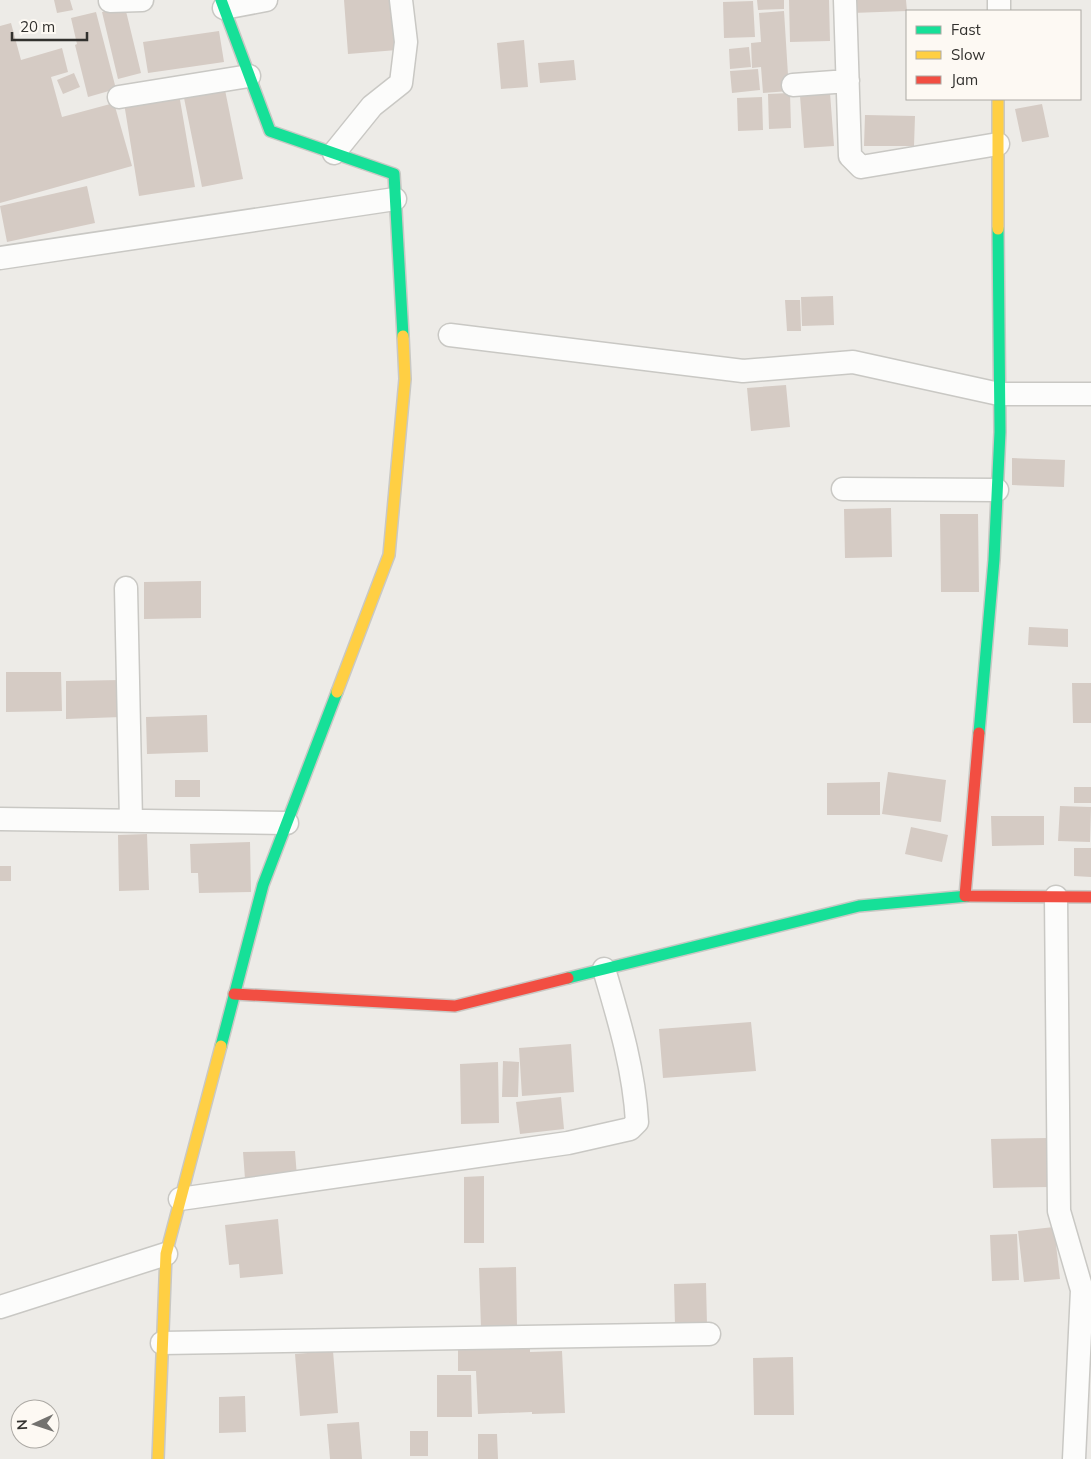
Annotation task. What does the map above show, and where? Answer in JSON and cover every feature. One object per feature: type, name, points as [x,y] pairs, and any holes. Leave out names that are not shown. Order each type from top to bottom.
[{"type":"street","points":[[110,1],[142,0]]},
{"type":"street","points":[[158,1459],[166,1254],[263,885],[389,555],[405,379],[394,174],[270,131],[223,4],[266,0]]},
{"type":"street","points":[[334,153],[372,106],[401,83],[406,42],[400,0]]},
{"type":"street","points":[[845,0],[850,156],[860,167],[998,144]]},
{"type":"street","points":[[119,97],[249,76]]},
{"type":"street","points":[[793,86],[848,81]]},
{"type":"street","points":[[965,896],[998,490],[1000,432],[998,100]]},
{"type":"street","points":[[0,258],[395,199]]},
{"type":"street","points":[[450,335],[743,371],[853,362],[999,394],[1091,394]]},
{"type":"street","points":[[842,488],[998,490]]},
{"type":"street","points":[[126,588],[131,821]]},
{"type":"street","points":[[0,818],[287,823]]},
{"type":"street","points":[[234,994],[455,1006],[859,906],[965,896],[1091,896]]},
{"type":"street","points":[[1056,897],[1058,1211],[1086,1291],[1074,1459]]},
{"type":"street","points":[[180,1199],[568,1143],[630,1129],[637,1122],[635,1098],[623,1035],[604,970]]},
{"type":"street","points":[[0,1307],[166,1254]]},
{"type":"street","points":[[162,1343],[709,1334]]},
{"type":"building","points":[[54,0],[70,0],[73,10],[57,13]]},
{"type":"building","points":[[344,0],[394,0],[397,50],[348,54]]},
{"type":"building","points":[[757,0],[784,0],[784,9],[758,10]]},
{"type":"building","points":[[789,0],[829,0],[830,41],[790,42]]},
{"type":"building","points":[[852,0],[906,0],[906,11],[852,13]]},
{"type":"building","points":[[753,1],[755,37],[724,38],[723,2]]},
{"type":"building","points":[[125,7],[141,73],[118,79],[102,12]]},
{"type":"building","points":[[784,11],[789,91],[763,93],[761,67],[752,68],[751,43],[761,42],[759,13]]},
{"type":"building","points":[[96,12],[116,89],[88,97],[75,45],[77,44],[71,18]]},
{"type":"building","points":[[11,23],[21,60],[62,48],[68,72],[51,77],[62,117],[114,103],[132,166],[0,203],[0,26]]},
{"type":"building","points":[[219,31],[224,62],[148,73],[143,42]]},
{"type":"building","points":[[524,40],[528,87],[501,89],[497,43]]},
{"type":"building","points":[[749,47],[751,67],[730,69],[729,49]]},
{"type":"building","points":[[574,60],[576,80],[540,83],[538,63]]},
{"type":"building","points":[[758,69],[760,90],[732,93],[730,71]]},
{"type":"building","points":[[74,73],[80,87],[63,94],[57,80]]},
{"type":"building","points":[[224,85],[243,179],[202,187],[183,93]]},
{"type":"building","points":[[790,93],[791,128],[769,129],[768,94]]},
{"type":"building","points":[[830,93],[834,146],[804,148],[800,96]]},
{"type":"building","points":[[179,94],[195,187],[139,196],[124,103]]},
{"type":"building","points":[[762,97],[763,130],[738,131],[737,98]]},
{"type":"building","points":[[1042,104],[1049,137],[1022,142],[1015,109]]},
{"type":"building","points":[[865,115],[915,116],[914,146],[864,146]]},
{"type":"building","points":[[87,186],[95,223],[7,242],[0,206]]},
{"type":"building","points":[[833,296],[834,325],[802,326],[801,297]]},
{"type":"building","points":[[785,300],[800,300],[801,331],[787,331]]},
{"type":"building","points":[[786,385],[790,427],[751,431],[747,388]]},
{"type":"building","points":[[1012,458],[1065,460],[1064,487],[1012,485]]},
{"type":"building","points":[[891,508],[892,557],[845,558],[844,509]]},
{"type":"building","points":[[940,514],[978,514],[979,592],[941,592]]},
{"type":"building","points":[[201,581],[201,618],[144,619],[144,582]]},
{"type":"building","points":[[1029,627],[1068,629],[1068,647],[1028,645]]},
{"type":"building","points":[[6,672],[61,672],[62,711],[6,712]]},
{"type":"building","points":[[121,680],[121,717],[66,719],[66,681]]},
{"type":"building","points":[[1072,683],[1091,683],[1091,723],[1073,723]]},
{"type":"building","points":[[207,715],[208,752],[147,754],[146,717]]},
{"type":"building","points":[[888,772],[946,780],[941,822],[882,814]]},
{"type":"building","points":[[175,780],[200,780],[200,797],[175,797]]},
{"type":"building","points":[[880,782],[880,815],[827,815],[827,783]]},
{"type":"building","points":[[1074,787],[1091,787],[1091,803],[1074,803]]},
{"type":"building","points":[[1060,806],[1091,807],[1090,842],[1058,841]]},
{"type":"building","points":[[991,816],[1044,816],[1044,845],[992,846]]},
{"type":"building","points":[[911,827],[948,835],[942,862],[905,854]]},
{"type":"building","points":[[147,834],[149,890],[119,891],[118,835]]},
{"type":"building","points":[[250,842],[251,892],[199,893],[198,873],[191,873],[190,844]]},
{"type":"building","points":[[1074,848],[1091,848],[1091,877],[1074,876]]},
{"type":"building","points":[[0,866],[11,866],[11,881],[0,881]]},
{"type":"building","points":[[751,1022],[756,1071],[663,1078],[659,1029]]},
{"type":"building","points":[[571,1044],[574,1092],[522,1096],[519,1048]]},
{"type":"building","points":[[503,1061],[519,1062],[518,1097],[502,1097]]},
{"type":"building","points":[[498,1062],[499,1123],[461,1124],[460,1064]]},
{"type":"building","points":[[561,1097],[564,1129],[520,1134],[516,1102]]},
{"type":"building","points":[[1048,1138],[1049,1187],[993,1188],[991,1139]]},
{"type":"building","points":[[295,1151],[297,1177],[245,1179],[243,1152]]},
{"type":"building","points":[[484,1176],[484,1243],[464,1243],[464,1177]]},
{"type":"building","points":[[278,1219],[283,1274],[240,1278],[239,1264],[229,1265],[225,1225]]},
{"type":"building","points":[[1054,1227],[1060,1279],[1024,1282],[1018,1231]]},
{"type":"building","points":[[1017,1234],[1019,1280],[992,1281],[990,1235]]},
{"type":"building","points":[[516,1267],[517,1327],[481,1328],[479,1268]]},
{"type":"building","points":[[706,1283],[707,1325],[675,1325],[674,1284]]},
{"type":"building","points":[[530,1348],[530,1352],[562,1351],[565,1413],[478,1414],[476,1371],[458,1371],[458,1350]]},
{"type":"building","points":[[333,1351],[338,1413],[300,1416],[295,1354]]},
{"type":"building","points":[[793,1357],[794,1415],[754,1415],[753,1358]]},
{"type":"building","points":[[437,1375],[471,1375],[472,1417],[437,1417]]},
{"type":"building","points":[[245,1396],[246,1432],[219,1433],[219,1397]]},
{"type":"building","points":[[359,1422],[362,1459],[330,1459],[327,1424]]},
{"type":"building","points":[[410,1431],[428,1431],[428,1456],[410,1456]]},
{"type":"building","points":[[478,1434],[497,1434],[498,1459],[478,1459]]},
{"type":"traffic: fast","points":[[221,0],[270,131],[394,174],[403,336]]},
{"type":"traffic: fast","points":[[979,733],[994,560],[1000,432],[998,229]]},
{"type":"traffic: fast","points":[[221,1046],[263,885],[337,692]]},
{"type":"traffic: fast","points":[[568,978],[859,906],[968,896]]},
{"type":"traffic: slow","points":[[998,100],[998,229]]},
{"type":"traffic: slow","points":[[337,692],[389,555],[405,379],[403,336]]},
{"type":"traffic: slow","points":[[158,1459],[166,1254],[221,1046]]},
{"type":"traffic: jam","points":[[965,896],[979,733]]},
{"type":"traffic: jam","points":[[968,896],[1091,897]]},
{"type":"traffic: jam","points":[[234,994],[455,1006],[568,978]]}]
